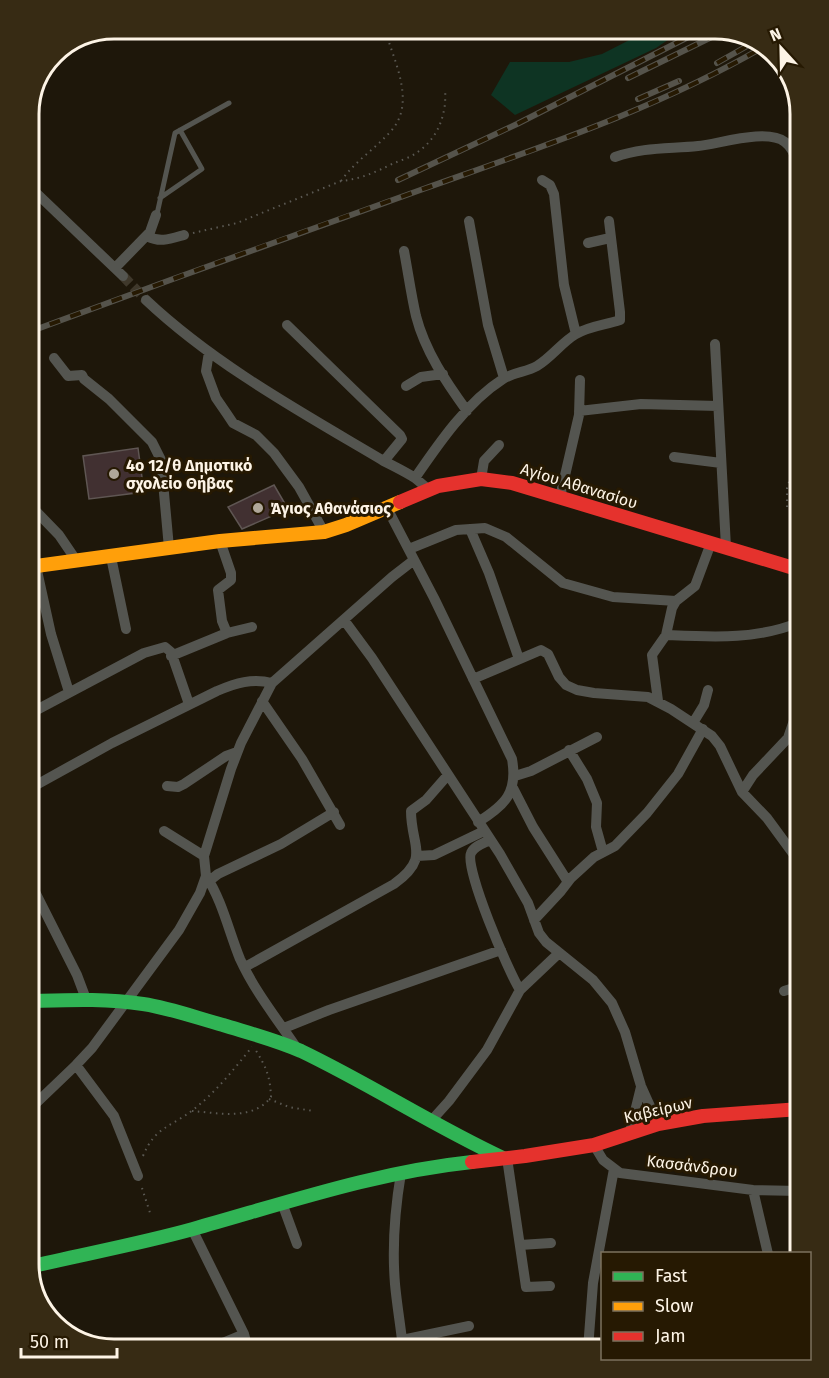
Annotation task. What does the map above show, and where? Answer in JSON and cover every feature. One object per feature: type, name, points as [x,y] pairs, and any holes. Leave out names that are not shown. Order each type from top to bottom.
[{"type":"main road","name":"Αγίου Αθανασίου","points":[[39,565],[220,541],[324,532],[346,525],[428,489],[481,479],[512,483],[790,567]]},
{"type":"main road","points":[[39,1001],[86,999],[127,1002],[165,1009],[257,1041],[298,1050],[363,1082],[459,1138],[505,1158]]},
{"type":"main road","name":"Καβείρων","points":[[39,1265],[192,1229],[309,1194],[401,1173],[441,1165],[525,1156],[594,1145],[658,1124],[730,1113],[790,1110]]},
{"type":"street","points":[[615,157],[634,150],[655,147],[697,146],[758,137],[773,137],[784,141],[790,148]]},
{"type":"street","points":[[542,180],[550,185],[554,194],[564,285],[576,334]]},
{"type":"street","points":[[39,196],[119,272],[150,232],[156,215]]},
{"type":"street","points":[[469,221],[488,325],[504,378]]},
{"type":"street","points":[[415,478],[431,453],[467,411],[504,378],[539,365],[576,334],[595,326],[620,320],[609,221]]},
{"type":"street","points":[[147,236],[155,240],[163,240],[184,235]]},
{"type":"street","points":[[588,243],[610,238]]},
{"type":"street","points":[[404,251],[417,318],[426,343],[454,394],[467,411]]},
{"type":"street","points":[[146,300],[209,352],[260,386],[415,478],[428,489]]},
{"type":"street","points":[[286,325],[400,435],[402,439],[384,461]]},
{"type":"street","points":[[715,344],[726,547]]},
{"type":"street","points":[[209,352],[206,371],[216,398],[226,414],[234,423],[256,435],[274,453],[298,487],[324,532]]},
{"type":"street","points":[[54,358],[68,376],[82,375],[152,442],[160,460],[169,548]]},
{"type":"street","points":[[406,386],[421,377],[443,374]]},
{"type":"street","points":[[560,497],[579,411],[580,380]]},
{"type":"street","points":[[579,411],[640,404],[718,406]]},
{"type":"street","points":[[481,479],[484,461],[499,445]]},
{"type":"street","points":[[674,457],[721,463]]},
{"type":"street","points":[[387,508],[512,759],[515,776],[513,788],[505,801],[493,812],[478,846],[471,854],[470,863],[476,889],[520,990]]},
{"type":"street","points":[[39,514],[59,535],[76,560]]},
{"type":"street","points":[[409,549],[456,530],[485,528],[506,537],[563,583],[613,597],[676,601]]},
{"type":"street","points":[[470,529],[489,573],[519,659]]},
{"type":"street","points":[[220,541],[231,573],[231,580],[218,590],[222,621],[227,633]]},
{"type":"street","points":[[658,701],[652,655],[666,635],[676,601],[696,586],[711,543]]},
{"type":"street","points":[[111,556],[126,629]]},
{"type":"street","points":[[298,1050],[244,967],[207,878],[204,856],[237,752],[272,683],[414,560]]},
{"type":"street","points":[[39,591],[69,692]]},
{"type":"street","points":[[344,620],[372,658],[484,831],[523,895],[546,942],[593,980],[612,1003],[625,1032],[641,1086],[658,1124]]},
{"type":"street","points":[[666,635],[757,635],[790,626]]},
{"type":"street","points":[[171,656],[227,633],[252,627]]},
{"type":"street","points":[[39,708],[153,649],[165,647],[171,652],[189,704]]},
{"type":"street","points":[[473,679],[541,650],[545,651],[566,685],[577,690],[636,695],[658,701],[712,736],[720,746],[742,792],[767,818],[790,848]]},
{"type":"street","points":[[39,783],[111,743],[234,684],[256,680],[272,683]]},
{"type":"street","points":[[534,920],[581,868],[615,846],[664,792],[688,759],[708,690]]},
{"type":"street","points":[[262,701],[302,759],[340,825]]},
{"type":"street","points":[[742,792],[753,775],[788,738],[790,732]]},
{"type":"street","points":[[515,776],[531,771],[597,737]]},
{"type":"street","points":[[569,750],[587,779],[597,803],[596,827],[603,852]]},
{"type":"street","points":[[167,786],[178,787],[226,756],[237,752]]},
{"type":"street","points":[[244,967],[394,884],[409,873],[415,865],[417,856],[411,811],[426,800],[447,776]]},
{"type":"street","points":[[513,788],[533,827],[568,882]]},
{"type":"street","points":[[39,1100],[76,1065],[112,1023],[179,930],[207,878],[281,844],[334,812]]},
{"type":"street","points":[[164,831],[204,856]]},
{"type":"street","points":[[417,856],[434,855],[484,831]]},
{"type":"street","points":[[39,909],[76,975],[86,999]]},
{"type":"street","points":[[284,1028],[501,950]]},
{"type":"street","points":[[431,1120],[449,1101],[487,1050],[520,990],[559,953]]},
{"type":"street","points":[[784,991],[790,989]]},
{"type":"street","points":[[76,1065],[114,1116],[138,1176]]},
{"type":"street","points":[[630,1132],[641,1086]]},
{"type":"street","points":[[589,1339],[593,1283],[614,1169],[603,1160],[594,1145]]},
{"type":"street","points":[[505,1158],[526,1287],[550,1286]]},
{"type":"street","name":"Κασσάνδρου","points":[[614,1169],[620,1173],[753,1190],[790,1191]]},
{"type":"street","points":[[401,1173],[396,1203],[395,1283],[401,1339]]},
{"type":"street","points":[[753,1190],[768,1252]]},
{"type":"street","points":[[282,1203],[297,1244]]},
{"type":"street","points":[[192,1229],[245,1339]]},
{"type":"street","points":[[520,1245],[551,1243]]},
{"type":"street","points":[[423,1339],[469,1326]]},
{"type":"street","points":[[232,1339],[244,1334]]},
{"type":"lane","points":[[156,215],[175,133],[229,103]]},
{"type":"lane","points":[[160,198],[202,169],[180,130]]},
{"type":"path","points":[[341,181],[358,161],[391,132],[401,117],[403,106],[398,64],[389,39]]},
{"type":"path","points":[[184,235],[237,223],[341,181],[359,179],[420,151],[441,123],[446,105],[445,89]]},
{"type":"path","points":[[787,507],[787,488],[790,479]]},
{"type":"path","points":[[192,1111],[232,1114],[250,1112],[264,1106],[271,1097],[270,1080],[257,1041]]},
{"type":"path","points":[[151,1216],[138,1176],[149,1143],[162,1129],[192,1111],[229,1075],[257,1041]]},
{"type":"path","points":[[269,1099],[289,1107],[313,1111]]},
{"type":"green space","points":[[631,39],[669,39],[656,48],[515,115],[491,95],[510,62],[569,62],[602,54]]},
{"type":"building","name":"4ο 12/θ Δημοτικό σχολείο Θήβας","points":[[138,448],[144,492],[89,499],[83,456]]},
{"type":"building","name":"Άγιος Αθανάσιος","points":[[274,485],[288,509],[242,529],[228,507]]},
{"type":"tunnel","points":[[123,276],[146,300]]},
{"type":"railway","points":[[398,180],[517,124],[684,39]]},
{"type":"railway","points":[[628,78],[708,39]]},
{"type":"railway","points":[[717,63],[747,46]]},
{"type":"railway","points":[[39,328],[599,125],[683,89],[751,54]]},
{"type":"railway","points":[[638,99],[679,81]]},
{"type":"traffic: fast","points":[[39,1001],[100,1000],[143,1004],[272,1040],[327,1064],[503,1158]]},
{"type":"traffic: fast","points":[[39,1265],[173,1234],[366,1181],[472,1162]]},
{"type":"traffic: slow","points":[[39,566],[220,541],[324,532],[400,502]]},
{"type":"traffic: jam","points":[[400,502],[438,486],[481,479],[512,483],[790,567]]},
{"type":"traffic: jam","points":[[472,1162],[594,1145],[658,1124],[703,1116],[790,1110]]},
{"type":"place","name":"4ο 12/θ Δημοτικό σχολείο Θήβας","points":[[114,474]]},
{"type":"place","name":"Άγιος Αθανάσιος","points":[[258,508]]}]
